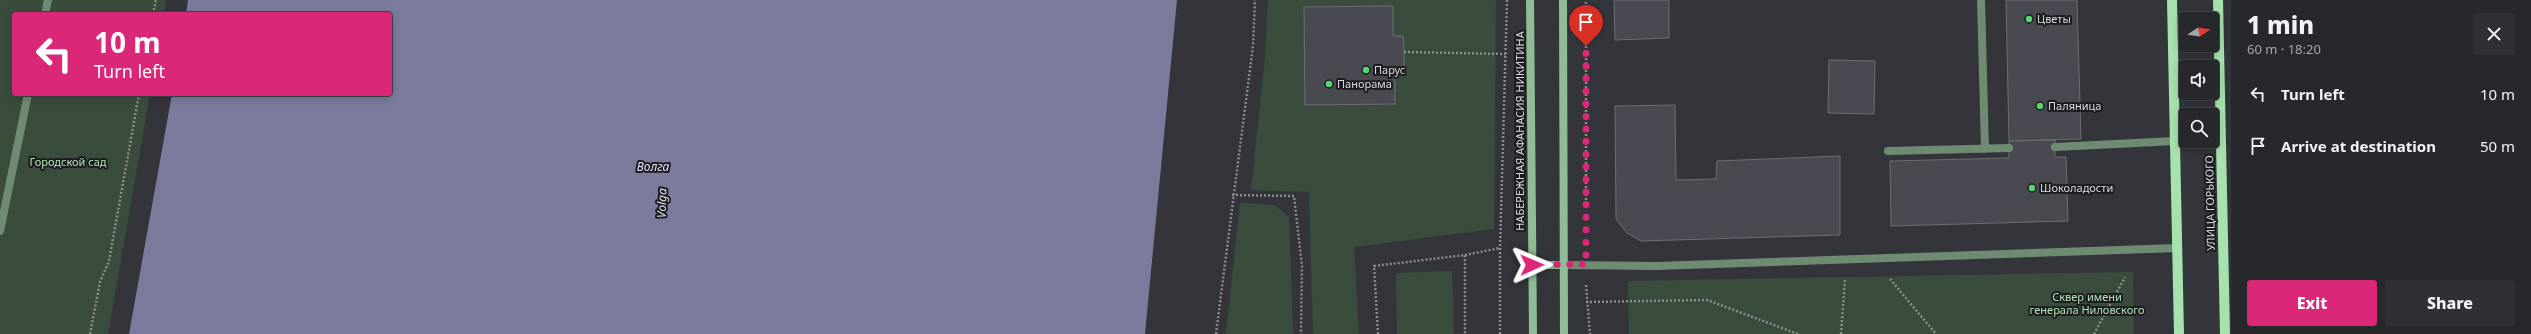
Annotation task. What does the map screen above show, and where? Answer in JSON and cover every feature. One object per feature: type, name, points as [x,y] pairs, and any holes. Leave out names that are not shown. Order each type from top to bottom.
[{"type":"main road","name":"НАБЕРЕЖНАЯ АФАНАСИЯ НИКИТИНА","points":[[1530,0],[1533,334]]},
{"type":"main road","points":[[1563,0],[1564,334]]},
{"type":"main road","points":[[2172,0],[2179,334]]},
{"type":"main road","name":"УЛИЦА ГОРЬКОГО","points":[[2218,0],[2225,334]]},
{"type":"main road","points":[[1532,265],[1563,265]]},
{"type":"street","points":[[45,12],[48,0]]},
{"type":"street","points":[[1981,0],[1985,149]]},
{"type":"street","points":[[0,231],[28,96]]},
{"type":"street","points":[[2055,147],[2175,141]]},
{"type":"street","points":[[1888,151],[2009,148]]},
{"type":"street","points":[[1563,265],[1586,264],[1656,266],[2177,248]]},
{"type":"path","points":[[153,12],[156,0]]},
{"type":"path","points":[[1216,334],[1232,195],[1253,46],[1255,0]]},
{"type":"path","points":[[1500,334],[1500,248],[1507,0]]},
{"type":"path","points":[[1586,0],[1586,216]]},
{"type":"path","points":[[1404,52],[1506,54]]},
{"type":"path","points":[[90,334],[100,282],[109,261],[139,96]]},
{"type":"path","points":[[1232,195],[1294,196],[1302,266],[1301,334]]},
{"type":"path","points":[[1378,334],[1374,266],[1465,255],[1500,248]]},
{"type":"path","points":[[1465,255],[1465,334]]},
{"type":"path","points":[[1873,259],[1936,334]]},
{"type":"path","points":[[1841,334],[1846,260]]},
{"type":"path","points":[[1586,264],[1586,302],[1590,334]]},
{"type":"path","points":[[2094,334],[2125,277]]},
{"type":"path","points":[[1586,302],[1707,300],[1798,334]]},
{"type":"green space","name":"Городской сад","points":[[0,0],[166,0],[164,12],[12,12],[12,96],[150,96],[108,334],[0,334]]},
{"type":"green space","points":[[1268,0],[1496,0],[1494,229],[1354,247],[1359,334],[1313,334],[1309,192],[1251,190],[1265,57]]},
{"type":"green space","points":[[1240,203],[1275,205],[1289,217],[1293,334],[1226,334]]},
{"type":"green space","points":[[1452,271],[1454,334],[1397,334],[1396,273]]},
{"type":"green space","name":"Сквер имени генерала Ниловского","points":[[2133,272],[2134,334],[1629,334],[1628,281]]},
{"type":"water","name":"Волга","points":[[188,0],[1177,0],[1145,334],[129,334],[172,96],[392,96],[392,12],[186,12]]},
{"type":"building","points":[[1614,0],[1669,0],[1669,38],[1615,40]]},
{"type":"building","points":[[2006,0],[2077,0],[2081,139],[2009,141]]},
{"type":"building","points":[[1393,6],[1393,36],[1403,36],[1404,52],[1404,72],[1395,72],[1395,104],[1305,105],[1304,7]]},
{"type":"building","points":[[1829,60],[1875,61],[1874,114],[1828,113]]},
{"type":"building","points":[[1675,105],[1676,180],[1716,179],[1717,161],[1840,156],[1840,235],[1641,241],[1627,233],[1616,219],[1615,106]]},
{"type":"building","points":[[2055,140],[2055,157],[2066,157],[2068,221],[1891,226],[1890,161],[2009,158],[2009,141]]},
{"type":"place","name":"Цветы","points":[[2029,19]]},
{"type":"place","name":"Парус","points":[[1366,70]]},
{"type":"place","name":"Панорама","points":[[1329,84]]},
{"type":"place","name":"Паляница","points":[[2040,106]]},
{"type":"place","name":"Шоколадости","points":[[2032,188]]},
{"type":"route","points":[[1532,265],[1586,264],[1586,46]]},
{"type":"water label","name":"Volga","points":[[662,203]]}]
